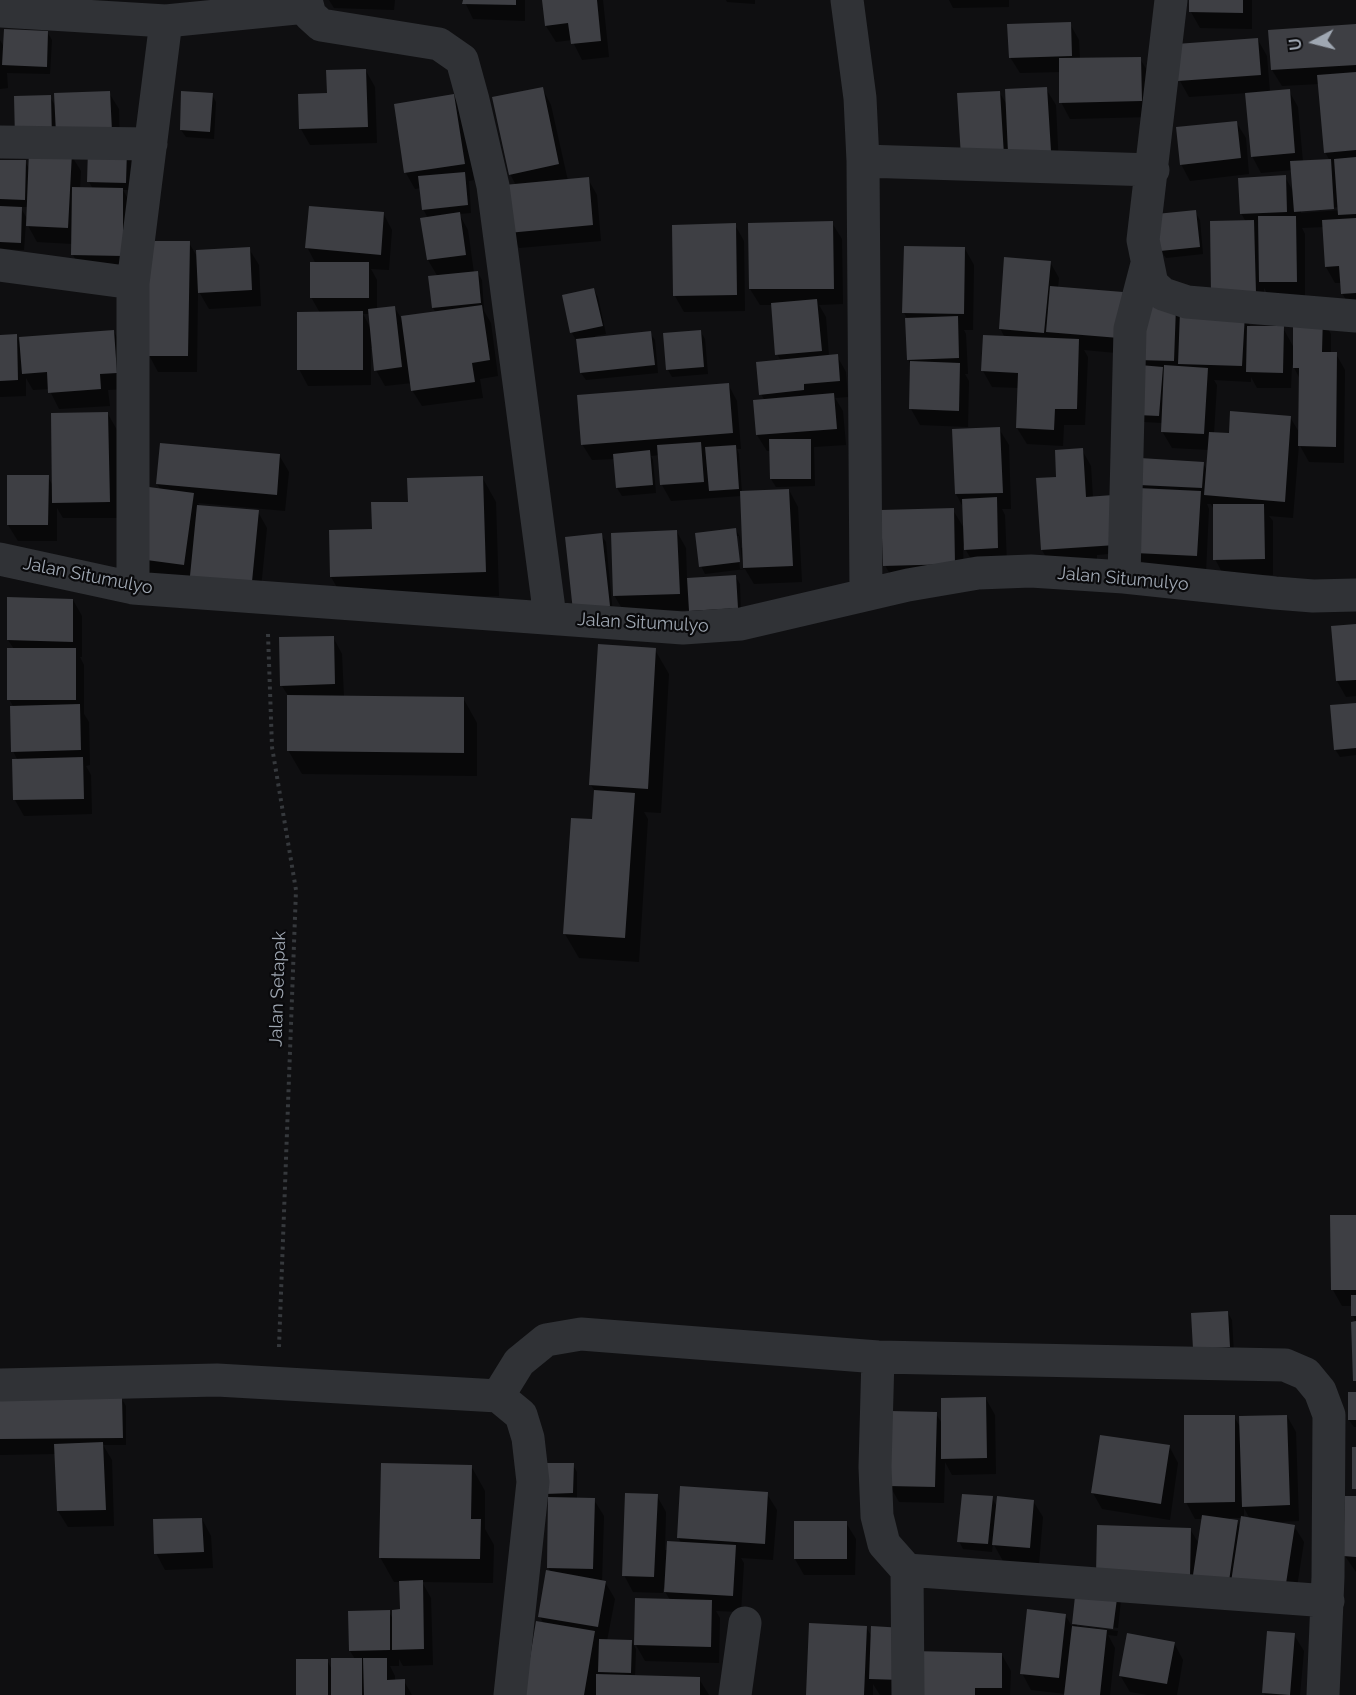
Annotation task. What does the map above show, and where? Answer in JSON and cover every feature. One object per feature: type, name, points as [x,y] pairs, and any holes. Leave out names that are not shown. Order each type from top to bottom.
[{"type":"street","points":[[847,0],[860,98],[864,161],[866,594]]},
{"type":"street","points":[[1171,0],[1153,170],[1143,240],[1152,284],[1163,294],[1187,302],[1356,315]]},
{"type":"street","points":[[0,11],[166,21],[306,3],[314,21],[321,26],[439,44],[462,60],[493,186],[550,617]]},
{"type":"street","points":[[133,588],[133,283],[166,21]]},
{"type":"street","points":[[0,142],[151,144]]},
{"type":"street","points":[[864,161],[1153,170]]},
{"type":"street","points":[[1124,577],[1130,329],[1147,264]]},
{"type":"street","points":[[0,265],[133,283]]},
{"type":"street","name":"Jalan Situmulyo","points":[[0,559],[133,588],[653,626],[714,627],[769,618],[866,594],[978,573],[1031,571],[1124,577],[1313,596],[1356,595]]},
{"type":"street","points":[[498,1395],[519,1362],[546,1340],[581,1334],[878,1357],[1285,1365],[1306,1374],[1320,1391],[1329,1415],[1337,1585],[1323,1695]]},
{"type":"street","points":[[878,1357],[875,1467],[877,1516],[884,1544],[907,1570],[908,1695]]},
{"type":"street","points":[[0,1385],[217,1380],[498,1395],[521,1415],[528,1438],[533,1482],[510,1695]]},
{"type":"street","points":[[907,1570],[1337,1585]]},
{"type":"street","points":[[735,1695],[745,1623]]},
{"type":"path","name":"Jalan Setapak","points":[[267,597],[272,747],[296,890],[277,1384]]},
{"type":"building","points":[[463,0],[516,0],[516,5],[462,4]]},
{"type":"building","points":[[542,0],[597,0],[601,41],[571,44],[568,23],[545,26]]},
{"type":"building","points":[[1189,0],[1243,0],[1243,13],[1189,12]]},
{"type":"building","points":[[1071,22],[1072,56],[1009,58],[1007,24]]},
{"type":"building","points":[[1356,24],[1356,65],[1271,70],[1268,30]]},
{"type":"building","points":[[4,29],[48,31],[47,67],[2,65]]},
{"type":"building","points":[[1258,38],[1261,75],[1178,81],[1176,44]]},
{"type":"building","points":[[1141,57],[1142,101],[1059,103],[1059,58]]},
{"type":"building","points":[[366,69],[368,127],[299,129],[298,94],[327,93],[326,70]]},
{"type":"building","points":[[1356,72],[1356,150],[1324,153],[1317,75]]},
{"type":"building","points":[[543,87],[559,164],[509,175],[492,97]]},
{"type":"building","points":[[1047,87],[1051,151],[1008,153],[1005,89]]},
{"type":"building","points":[[1290,89],[1295,153],[1251,157],[1245,93]]},
{"type":"building","points":[[110,91],[112,131],[56,134],[54,93]]},
{"type":"building","points":[[181,91],[213,93],[210,132],[180,130]]},
{"type":"building","points":[[1000,91],[1004,155],[961,157],[957,93]]},
{"type":"building","points":[[454,94],[465,164],[404,173],[394,104]]},
{"type":"building","points":[[51,95],[52,138],[15,139],[14,96]]},
{"type":"building","points":[[1237,121],[1241,158],[1180,165],[1176,127]]},
{"type":"building","points":[[88,149],[127,150],[126,183],[87,182]]},
{"type":"building","points":[[29,151],[72,153],[68,228],[26,226]]},
{"type":"building","points":[[1356,157],[1356,214],[1338,215],[1334,159]]},
{"type":"building","points":[[1331,159],[1334,209],[1294,212],[1290,161]]},
{"type":"building","points":[[0,160],[26,160],[25,200],[0,199]]},
{"type":"building","points":[[465,172],[468,205],[422,210],[418,176]]},
{"type":"building","points":[[1286,175],[1287,212],[1240,214],[1238,178]]},
{"type":"building","points":[[589,177],[593,225],[508,233],[504,185]]},
{"type":"building","points":[[72,187],[123,188],[123,256],[71,255]]},
{"type":"building","points":[[0,206],[22,207],[21,243],[0,242]]},
{"type":"building","points":[[309,206],[384,212],[381,255],[305,248]]},
{"type":"building","points":[[1196,210],[1200,247],[1160,251],[1156,214]]},
{"type":"building","points":[[460,212],[466,255],[427,260],[420,218]]},
{"type":"building","points":[[1258,216],[1296,216],[1297,282],[1259,282]]},
{"type":"building","points":[[1356,218],[1356,293],[1341,294],[1339,266],[1325,267],[1322,220]]},
{"type":"building","points":[[1254,220],[1256,293],[1211,294],[1210,221]]},
{"type":"building","points":[[833,221],[834,289],[749,289],[748,223]]},
{"type":"building","points":[[736,223],[737,295],[673,296],[672,225]]},
{"type":"building","points":[[148,241],[190,241],[188,356],[147,356]]},
{"type":"building","points":[[904,246],[965,247],[964,314],[902,313]]},
{"type":"building","points":[[250,247],[252,290],[198,293],[196,250]]},
{"type":"building","points":[[1004,257],[1051,261],[1044,333],[999,329]]},
{"type":"building","points":[[310,262],[369,262],[369,298],[310,298]]},
{"type":"building","points":[[478,271],[481,303],[432,308],[428,276]]},
{"type":"building","points":[[1050,286],[1123,292],[1119,338],[1046,332]]},
{"type":"building","points":[[594,288],[603,326],[570,333],[562,295]]},
{"type":"building","points":[[817,299],[822,351],[775,355],[771,303]]},
{"type":"building","points":[[482,305],[490,360],[472,363],[475,382],[411,391],[401,316]]},
{"type":"building","points":[[395,306],[402,367],[374,371],[368,309]]},
{"type":"building","points":[[1140,306],[1176,307],[1174,361],[1137,360]]},
{"type":"building","points":[[363,311],[363,370],[297,370],[297,312]]},
{"type":"building","points":[[1180,311],[1245,314],[1242,366],[1178,364]]},
{"type":"building","points":[[958,316],[959,358],[907,360],[905,318]]},
{"type":"building","points":[[1293,316],[1323,316],[1322,352],[1337,352],[1336,447],[1298,446],[1299,368],[1293,368]]},
{"type":"building","points":[[1247,326],[1284,326],[1283,373],[1246,372]]},
{"type":"building","points":[[114,330],[117,373],[100,374],[101,389],[48,393],[47,372],[22,374],[19,337]]},
{"type":"building","points":[[701,330],[704,367],[666,370],[663,333]]},
{"type":"building","points":[[651,331],[655,365],[580,373],[576,339]]},
{"type":"building","points":[[17,334],[18,380],[0,381],[0,335]]},
{"type":"building","points":[[983,335],[1079,339],[1077,409],[1055,409],[1054,430],[1016,428],[1018,373],[981,371]]},
{"type":"building","points":[[838,354],[840,381],[804,384],[804,390],[759,395],[756,362]]},
{"type":"building","points":[[910,361],[960,363],[959,411],[909,409]]},
{"type":"building","points":[[1140,365],[1163,367],[1159,416],[1137,415]]},
{"type":"building","points":[[1164,365],[1208,368],[1204,434],[1161,432]]},
{"type":"building","points":[[729,383],[733,433],[581,445],[577,395]]},
{"type":"building","points":[[834,393],[837,429],[756,435],[753,400]]},
{"type":"building","points":[[1230,411],[1291,416],[1285,502],[1204,495],[1209,432],[1229,433]]},
{"type":"building","points":[[108,412],[110,502],[52,503],[51,413]]},
{"type":"building","points":[[1000,427],[1003,493],[955,494],[952,429]]},
{"type":"building","points":[[769,439],[811,439],[811,479],[770,479]]},
{"type":"building","points":[[701,442],[704,482],[660,485],[657,445]]},
{"type":"building","points":[[160,443],[280,454],[277,495],[156,484]]},
{"type":"building","points":[[736,445],[739,489],[709,491],[705,447]]},
{"type":"building","points":[[1083,448],[1086,497],[1113,495],[1116,545],[1041,550],[1036,478],[1056,477],[1055,450]]},
{"type":"building","points":[[650,450],[653,485],[616,488],[613,454]]},
{"type":"building","points":[[1140,458],[1204,462],[1202,488],[1139,485]]},
{"type":"building","points":[[7,475],[49,475],[48,525],[7,525]]},
{"type":"building","points":[[483,476],[486,572],[330,577],[329,530],[372,529],[371,502],[408,502],[407,478]]},
{"type":"building","points":[[149,487],[194,493],[184,565],[139,559]]},
{"type":"building","points":[[1138,488],[1201,491],[1197,556],[1135,553]]},
{"type":"building","points":[[789,489],[793,566],[743,568],[740,491]]},
{"type":"building","points":[[997,497],[998,548],[964,550],[962,499]]},
{"type":"building","points":[[1213,504],[1264,504],[1265,559],[1213,560]]},
{"type":"building","points":[[197,505],[259,510],[251,592],[189,586]]},
{"type":"building","points":[[954,508],[955,564],[883,566],[881,510]]},
{"type":"building","points":[[736,528],[740,562],[699,567],[695,533]]},
{"type":"building","points":[[677,530],[680,594],[613,596],[611,533]]},
{"type":"building","points":[[602,533],[610,606],[573,611],[565,537]]},
{"type":"building","points":[[736,575],[738,608],[689,611],[687,578]]},
{"type":"building","points":[[7,597],[73,599],[73,642],[7,640]]},
{"type":"building","points":[[1356,624],[1356,680],[1336,681],[1331,626]]},
{"type":"building","points":[[334,636],[335,684],[280,686],[279,637]]},
{"type":"building","points":[[598,644],[656,648],[648,789],[589,785]]},
{"type":"building","points":[[7,648],[76,648],[76,700],[7,700]]},
{"type":"building","points":[[287,695],[464,697],[464,753],[287,751]]},
{"type":"building","points":[[1356,703],[1356,748],[1334,750],[1330,705]]},
{"type":"building","points":[[80,704],[81,750],[11,752],[10,706]]},
{"type":"building","points":[[83,757],[84,799],[13,800],[12,759]]},
{"type":"building","points":[[594,790],[635,793],[625,938],[563,934],[571,818],[592,819]]},
{"type":"building","points":[[1330,1215],[1356,1215],[1356,1290],[1331,1290]]},
{"type":"building","points":[[1351,1295],[1356,1295],[1356,1316],[1351,1316]]},
{"type":"building","points":[[1228,1311],[1230,1347],[1193,1349],[1191,1313]]},
{"type":"building","points":[[1356,1321],[1356,1381],[1353,1381],[1351,1322]]},
{"type":"building","points":[[1348,1392],[1356,1392],[1356,1420],[1348,1420]]},
{"type":"building","points":[[122,1397],[123,1438],[0,1439],[0,1398]]},
{"type":"building","points":[[986,1397],[987,1458],[941,1459],[941,1398]]},
{"type":"building","points":[[890,1411],[937,1412],[935,1487],[888,1486]]},
{"type":"building","points":[[1184,1415],[1235,1415],[1235,1502],[1184,1503]]},
{"type":"building","points":[[1287,1415],[1290,1505],[1242,1507],[1239,1416]]},
{"type":"building","points":[[1100,1435],[1170,1445],[1161,1504],[1091,1493]]},
{"type":"building","points":[[103,1442],[106,1510],[57,1511],[54,1444]]},
{"type":"building","points":[[1352,1447],[1356,1447],[1356,1489],[1352,1489]]},
{"type":"building","points":[[381,1463],[472,1465],[471,1519],[481,1519],[480,1559],[379,1558]]},
{"type":"building","points":[[545,1463],[574,1463],[573,1493],[545,1494]]},
{"type":"building","points":[[680,1486],[768,1492],[765,1544],[677,1538]]},
{"type":"building","points":[[625,1493],[658,1494],[654,1577],[622,1576]]},
{"type":"building","points":[[962,1494],[993,1496],[988,1544],[957,1542]]},
{"type":"building","points":[[997,1496],[1034,1500],[1030,1548],[992,1545]]},
{"type":"building","points":[[1345,1496],[1356,1496],[1356,1557],[1343,1556]]},
{"type":"building","points":[[548,1497],[595,1498],[593,1569],[547,1568]]},
{"type":"building","points":[[1202,1515],[1238,1520],[1229,1581],[1193,1575]]},
{"type":"building","points":[[1241,1516],[1295,1525],[1285,1590],[1231,1582]]},
{"type":"building","points":[[202,1518],[204,1552],[154,1554],[153,1519]]},
{"type":"building","points":[[794,1521],[847,1521],[847,1559],[794,1559]]},
{"type":"building","points":[[1097,1525],[1191,1528],[1190,1577],[1096,1575]]},
{"type":"building","points":[[667,1541],[736,1545],[733,1596],[664,1592]]},
{"type":"building","points":[[546,1570],[606,1581],[598,1627],[538,1617]]},
{"type":"building","points":[[423,1580],[424,1649],[392,1650],[392,1610],[400,1609],[399,1581]]},
{"type":"building","points":[[1076,1587],[1118,1591],[1113,1629],[1072,1624]]},
{"type":"building","points":[[635,1598],[712,1600],[711,1647],[634,1645]]},
{"type":"building","points":[[1027,1609],[1066,1614],[1059,1678],[1020,1674]]},
{"type":"building","points":[[390,1610],[390,1650],[349,1651],[348,1611]]},
{"type":"building","points":[[536,1621],[595,1631],[584,1695],[524,1695]]},
{"type":"building","points":[[809,1623],[867,1626],[864,1695],[806,1695]]},
{"type":"building","points":[[871,1626],[904,1628],[902,1680],[869,1679]]},
{"type":"building","points":[[1072,1626],[1107,1630],[1100,1695],[1064,1695]]},
{"type":"building","points":[[1267,1631],[1295,1633],[1290,1695],[1262,1693]]},
{"type":"building","points":[[1127,1633],[1175,1642],[1167,1684],[1119,1676]]},
{"type":"building","points":[[599,1639],[632,1640],[631,1673],[598,1672]]},
{"type":"building","points":[[912,1651],[1002,1653],[1002,1688],[975,1688],[975,1695],[911,1695]]},
{"type":"building","points":[[331,1658],[362,1658],[362,1695],[331,1695]]},
{"type":"building","points":[[363,1658],[387,1658],[387,1680],[405,1679],[405,1695],[364,1695]]},
{"type":"building","points":[[296,1659],[328,1659],[328,1695],[296,1695]]},
{"type":"building","points":[[596,1674],[700,1677],[700,1695],[596,1695]]}]
